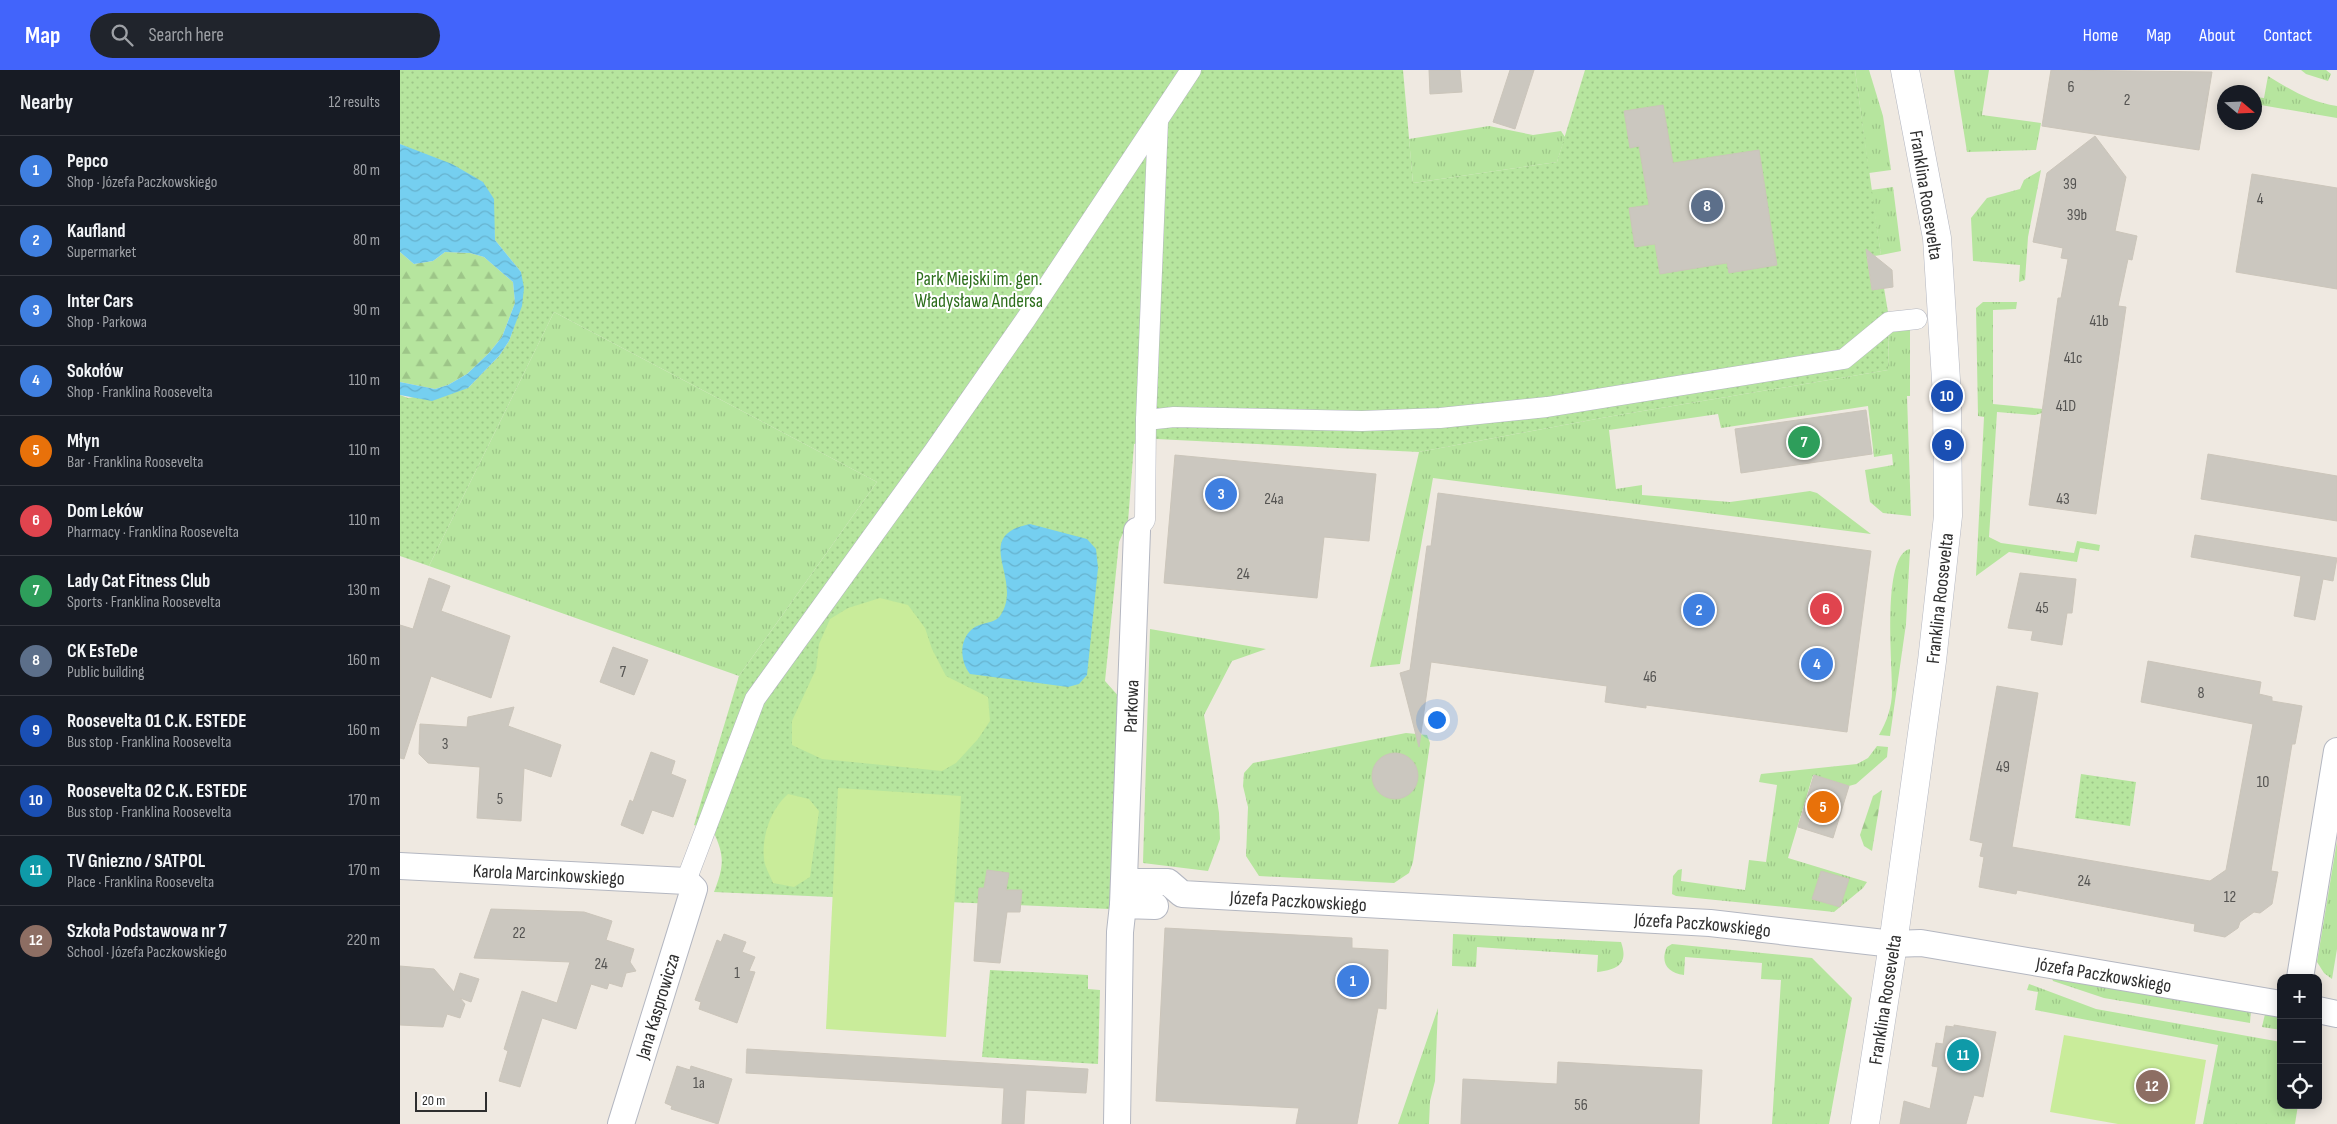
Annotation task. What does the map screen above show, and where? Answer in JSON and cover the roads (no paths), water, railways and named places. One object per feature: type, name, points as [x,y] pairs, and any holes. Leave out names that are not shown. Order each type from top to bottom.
[{"type":"street","points":[[690,885],[755,699],[1026,320],[1190,70]]},
{"type":"street","name":"Franklina Roosevelta","points":[[1865,1124],[1893,944],[1932,661],[1948,516],[1948,396],[1937,238],[1907,72]]},
{"type":"street","points":[[1137,531],[1145,520],[1146,420],[1158,120]]},
{"type":"street","points":[[1146,420],[1174,417],[1362,421],[1440,418],[1547,407],[1844,359],[1889,322],[1917,319]]},
{"type":"street","name":"Parkowa","points":[[1117,1124],[1120,932],[1137,531]]},
{"type":"street","points":[[2301,974],[2337,751]]},
{"type":"street","name":"Karola Marcinkowskiego","points":[[400,866],[690,885]]},
{"type":"street","name":"Józefa Paczkowskiego","points":[[1123,894],[1168,882],[1182,894],[1710,923],[1893,944],[1921,943],[2277,1003]]},
{"type":"street","name":"Jana Kasprowicza","points":[[621,1124],[690,885]]},
{"type":"street","points":[[1123,894],[1155,906]]},
{"type":"street","points":[[2322,1011],[2337,1014]]},
{"type":"water","points":[[400,144],[452,164],[483,182],[494,199],[495,240],[521,272],[524,288],[522,306],[509,341],[499,356],[468,388],[432,401],[400,395],[400,382],[435,389],[448,385],[467,374],[489,353],[502,337],[515,303],[513,282],[484,257],[470,253],[445,252],[433,261],[414,264],[400,252]]},
{"type":"water","points":[[1030,524],[1087,539],[1096,549],[1098,568],[1087,675],[1079,684],[1068,687],[970,674],[964,662],[963,643],[970,631],[975,627],[997,619],[1005,606],[1006,580],[1001,556],[1001,546],[1004,537],[1014,529]]},
{"type":"place","name":"CK EsTeDe","points":[[1707,206]]},
{"type":"place","name":"Roosevelta 02 C.K. ESTEDE","points":[[1947,396]]},
{"type":"place","name":"Lady Cat Fitness Club","points":[[1804,442]]},
{"type":"place","name":"Roosevelta 01 C.K. ESTEDE","points":[[1948,445]]},
{"type":"place","name":"Inter Cars","points":[[1221,494]]},
{"type":"place","name":"Dom Leków","points":[[1826,609]]},
{"type":"place","name":"Kaufland","points":[[1699,610]]},
{"type":"place","name":"Sokołów","points":[[1817,664]]},
{"type":"place","name":"Młyn","points":[[1823,807]]},
{"type":"place","name":"Pepco","points":[[1353,981]]},
{"type":"place","name":"TV Gniezno / SATPOL","points":[[1963,1055]]},
{"type":"place","name":"Szkoła Podstawowa nr 7","points":[[2152,1086]]},
{"type":"park label","name":"Park Miejski im. gen. Władysława Andersa","points":[[979,289]]}]
